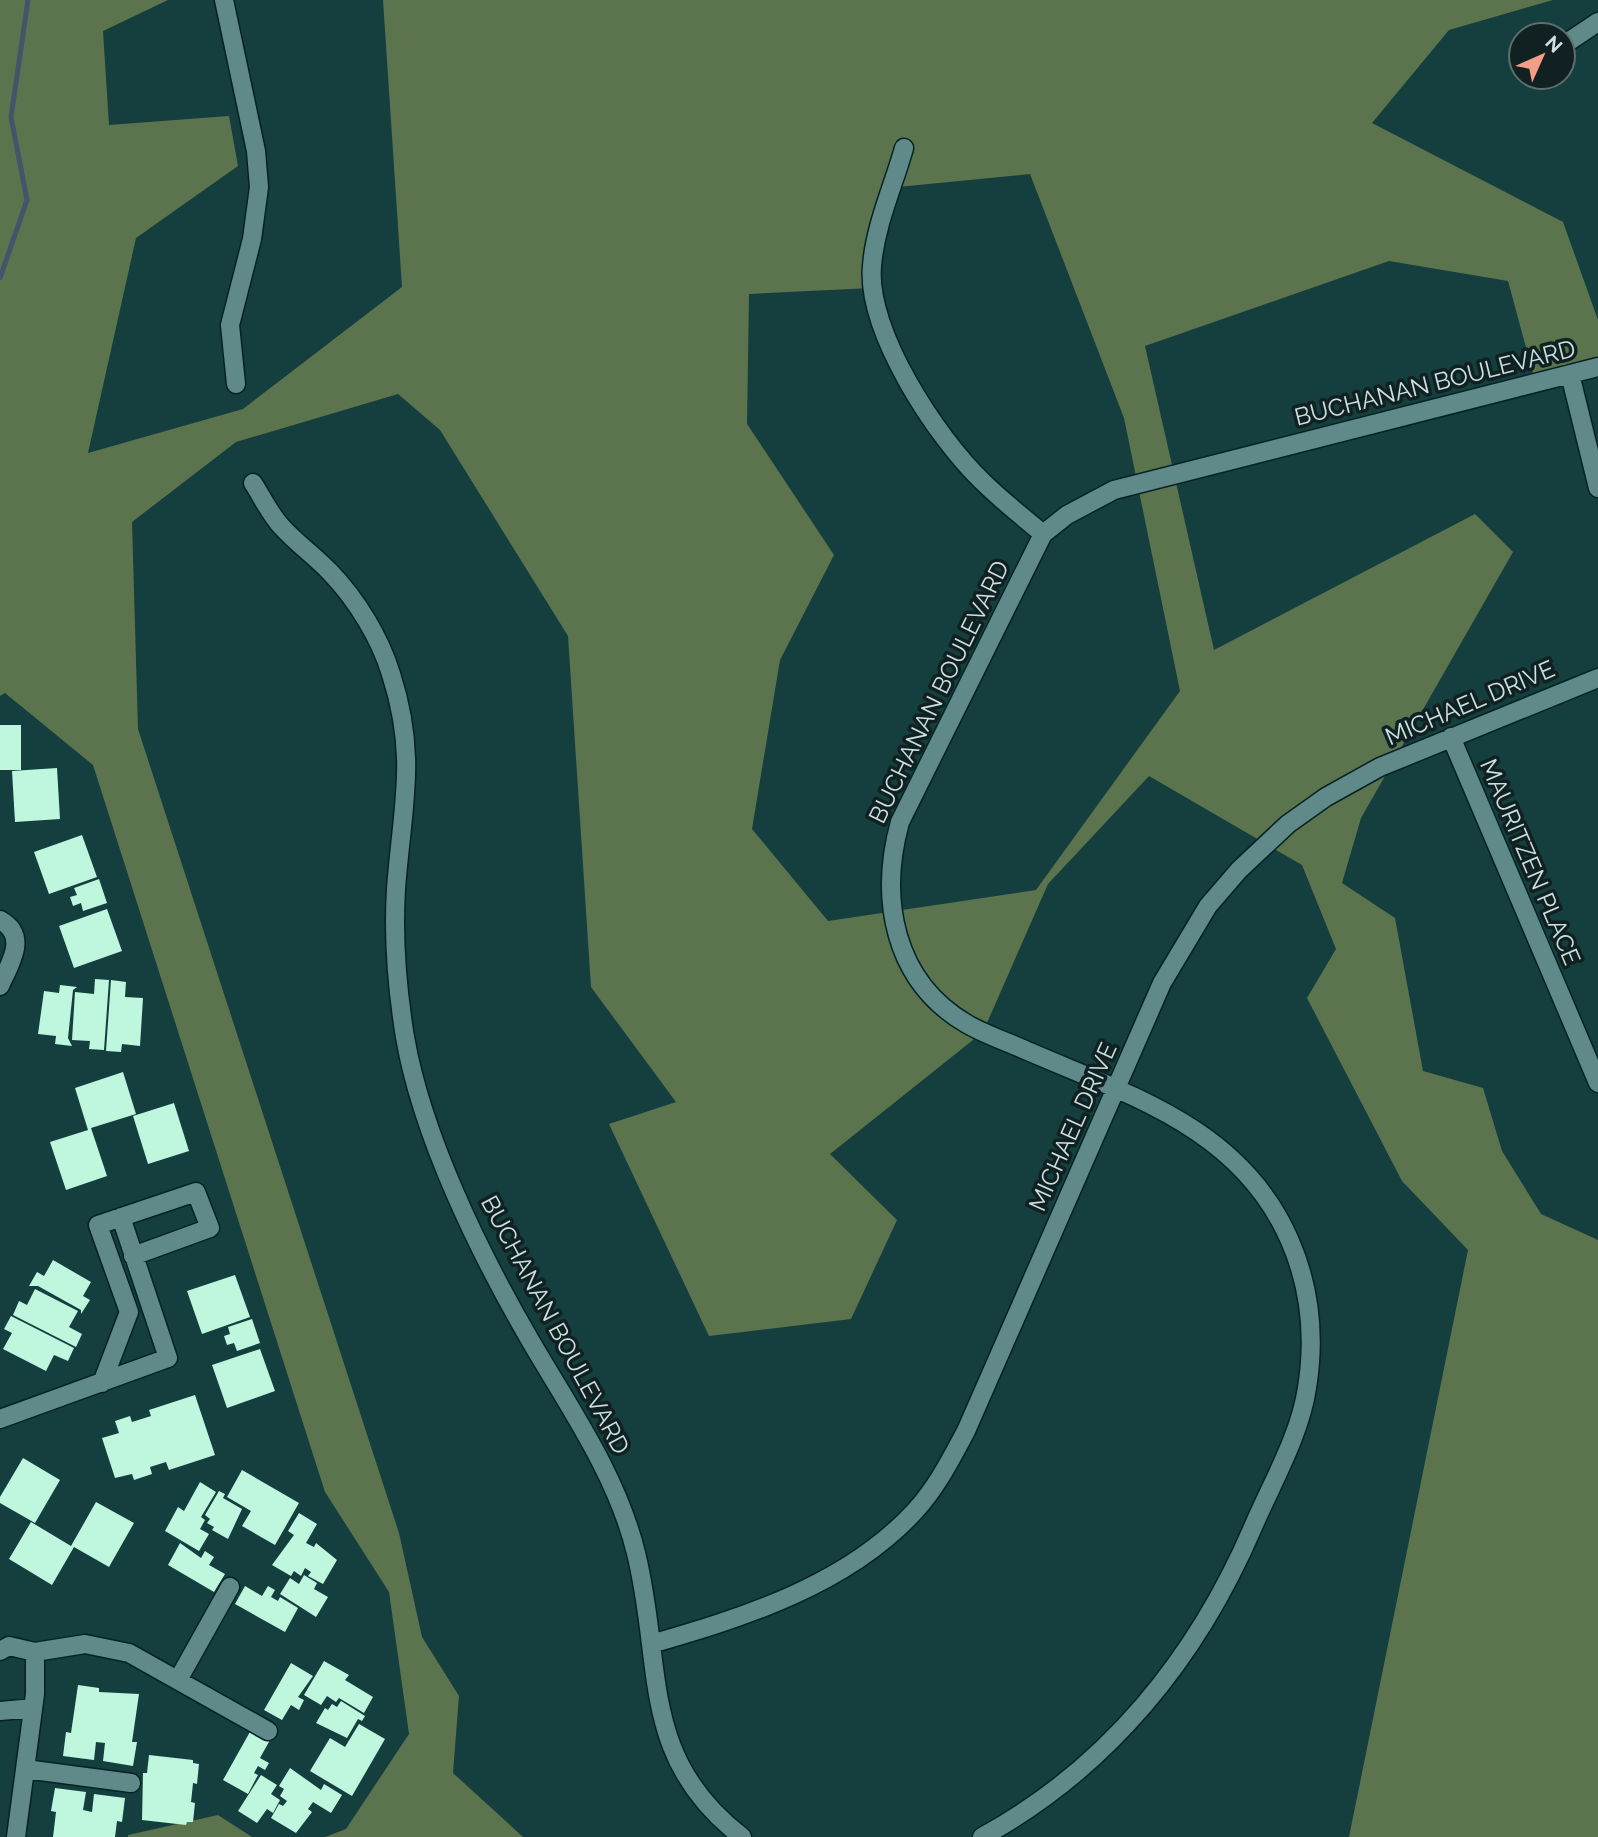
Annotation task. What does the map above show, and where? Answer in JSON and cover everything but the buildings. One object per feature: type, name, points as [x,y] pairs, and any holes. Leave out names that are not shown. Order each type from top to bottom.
[{"type":"street","points":[[225,0],[256,150],[259,187],[253,239],[230,325],[236,384]]},
{"type":"street","points":[[1577,36],[1598,22]]},
{"type":"street","points":[[904,148],[877,234],[871,268],[879,317],[906,376],[940,432],[982,481],[1043,534]]},
{"type":"street","name":"BUCHANAN BOULEVARD","points":[[982,1837],[1060,1787],[1121,1732],[1168,1677],[1213,1611],[1241,1555],[1299,1418],[1307,1391],[1311,1339],[1307,1294],[1295,1252],[1275,1211],[1240,1165],[1205,1135],[1116,1090],[967,1024],[948,1010],[915,972],[898,945],[893,920],[890,867],[900,822],[1043,534],[1067,515],[1114,490],[1598,367]]},
{"type":"street","points":[[1570,374],[1598,488]]},
{"type":"street","name":"BUCHANAN BOULEVARD","points":[[253,483],[282,527],[331,573],[350,597],[377,639],[390,671],[404,722],[408,758],[394,924],[399,993],[411,1066],[439,1148],[480,1245],[528,1337],[596,1450],[616,1492],[637,1555],[660,1716],[678,1764],[703,1801],[742,1837]]},
{"type":"street","name":"MICHAEL DRIVE","points":[[651,1644],[735,1618],[834,1575],[881,1543],[916,1510],[943,1474],[966,1431],[1173,961],[1208,906],[1239,870],[1287,824],[1326,797],[1380,767],[1598,678]]},
{"type":"street","name":"MAURITZEN PLACE","points":[[1451,737],[1598,1083]]},
{"type":"street","points":[[0,919],[12,930],[17,948],[0,986]]},
{"type":"street","points":[[102,1383],[129,1312],[98,1225],[196,1192],[210,1228],[134,1256]]},
{"type":"street","points":[[0,1419],[168,1358],[121,1217]]},
{"type":"street","points":[[129,1312],[150,1304]]},
{"type":"street","points":[[178,1680],[230,1587]]},
{"type":"street","points":[[3,1645],[36,1652],[77,1644],[106,1646],[129,1653],[268,1731]]},
{"type":"street","points":[[16,1837],[33,1707],[36,1652]]},
{"type":"street","points":[[0,1711],[33,1707]]},
{"type":"street","points":[[25,1769],[131,1783]]},
{"type":"green space","points":[[0,0],[168,0],[103,31],[109,125],[229,116],[238,166],[136,238],[88,453],[243,409],[402,287],[383,0],[1553,0],[1449,30],[1372,123],[1563,222],[1598,320],[1598,372],[1537,388],[1508,281],[1389,261],[1145,346],[1214,650],[1475,514],[1513,552],[1361,818],[1342,883],[1395,918],[1423,1071],[1483,1088],[1502,1151],[1541,1214],[1598,1240],[1598,1837],[1349,1837],[1468,1250],[1402,1181],[1307,998],[1336,949],[1302,865],[1149,776],[1048,884],[983,1032],[830,1154],[897,1220],[851,1319],[709,1336],[609,1124],[676,1102],[591,987],[568,636],[440,430],[398,394],[236,442],[132,522],[138,729],[399,1533],[422,1637],[459,1696],[453,1773],[523,1837],[325,1837],[346,1829],[409,1734],[389,1592],[325,1492],[93,765],[5,693],[0,696]],"holes":[[[1030,174],[1124,418],[1180,691],[1036,890],[828,921],[752,829],[780,660],[834,555],[747,424],[749,294],[871,288],[898,187]]]},
{"type":"green space","points":[[218,1815],[252,1837],[128,1837],[128,1835]]},
{"type":"waterway","points":[[0,278],[27,200],[11,117],[28,0]]}]
